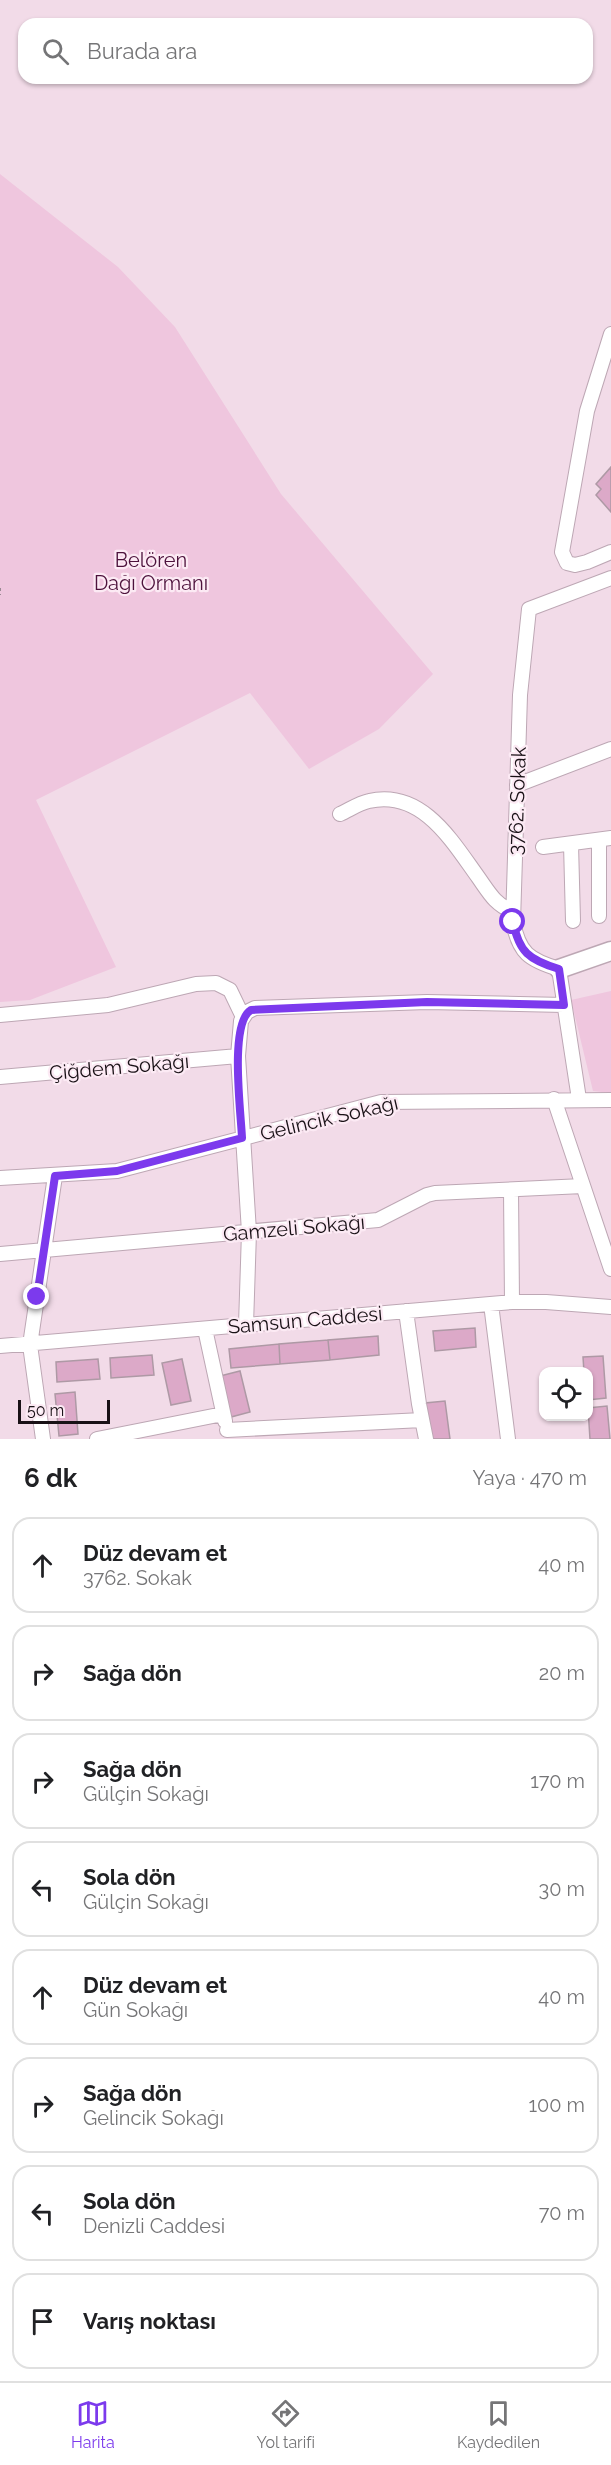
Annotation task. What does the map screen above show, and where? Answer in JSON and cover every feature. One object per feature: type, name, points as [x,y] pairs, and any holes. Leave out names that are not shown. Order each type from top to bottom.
[{"type":"main road","points":[[559,969],[611,951]]},
{"type":"street","points":[[611,334],[587,411],[562,552],[567,563],[575,565],[611,552]]},
{"type":"street","name":"3762. Sokak","points":[[559,969],[539,963],[525,953],[516,939],[513,912],[520,695],[529,609],[611,578]]},
{"type":"street","points":[[517,785],[611,749]]},
{"type":"street","points":[[340,814],[368,801],[387,799],[408,804],[426,813],[443,829],[498,905],[513,912]]},
{"type":"street","points":[[543,847],[605,839],[599,916]]},
{"type":"street","points":[[571,844],[573,921]]},
{"type":"street","points":[[559,969],[579,1099]]},
{"type":"street","points":[[0,1016],[108,1005],[196,984],[216,982],[230,990],[243,1017],[238,1056],[249,1232],[246,1326]]},
{"type":"street","points":[[243,1017],[255,1008],[427,1002],[564,1005]]},
{"type":"street","name":"Çiğdem Sokağı","points":[[0,1077],[238,1056]]},
{"type":"street","points":[[554,1099],[611,1269]]},
{"type":"street","name":"Gelincik Sokağı","points":[[0,1178],[117,1171],[381,1102],[611,1100]]},
{"type":"street","points":[[43,1439],[30,1345],[55,1176]]},
{"type":"street","name":"Gamzeli Sokağı","points":[[0,1254],[381,1220],[430,1194],[583,1186]]},
{"type":"street","points":[[511,1190],[512,1302]]},
{"type":"street","name":"Samsun Caddesi","points":[[0,1347],[512,1302],[611,1307]]},
{"type":"street","points":[[491,1304],[508,1439]]},
{"type":"street","points":[[406,1311],[426,1439]]},
{"type":"street","points":[[206,1329],[228,1434],[422,1420]]},
{"type":"street","points":[[97,1439],[224,1414]]},
{"type":"path","points":[[0,588],[0,595]]},
{"type":"green space","name":"Belören Dağı Ormanı","points":[[0,174],[118,267],[175,327],[281,494],[433,674],[379,729],[309,769],[250,693],[36,800],[116,967],[30,1000],[0,1002]]},
{"type":"green space","points":[[611,991],[611,1093],[593,1091],[571,1000]]},
{"type":"building","points":[[611,467],[611,512],[596,495],[601,489],[596,484]]},
{"type":"building","points":[[475,1328],[476,1347],[435,1351],[433,1331]]},
{"type":"building","points":[[378,1336],[379,1355],[330,1360],[328,1340]]},
{"type":"building","points":[[328,1340],[330,1360],[280,1364],[279,1344]]},
{"type":"building","points":[[279,1344],[280,1364],[231,1368],[229,1349]]},
{"type":"building","points":[[152,1355],[154,1375],[111,1378],[110,1358]]},
{"type":"building","points":[[603,1356],[606,1398],[593,1399],[593,1367],[584,1367],[583,1357]]},
{"type":"building","points":[[98,1359],[100,1379],[57,1382],[56,1362]]},
{"type":"building","points":[[182,1359],[191,1401],[171,1405],[162,1363]]},
{"type":"building","points":[[240,1371],[250,1412],[231,1417],[220,1376]]},
{"type":"building","points":[[75,1392],[78,1434],[59,1436],[55,1394]]},
{"type":"building","points":[[445,1401],[450,1439],[430,1439],[425,1403]]},
{"type":"building","points":[[607,1406],[610,1439],[590,1439],[589,1421],[593,1421],[593,1407]]},
{"type":"route","points":[[37,1297],[55,1176],[117,1171],[242,1138],[238,1056],[240,1025],[247,1012],[255,1008],[427,1002],[564,1005],[559,969],[539,963],[525,953],[516,939],[513,922]]}]
